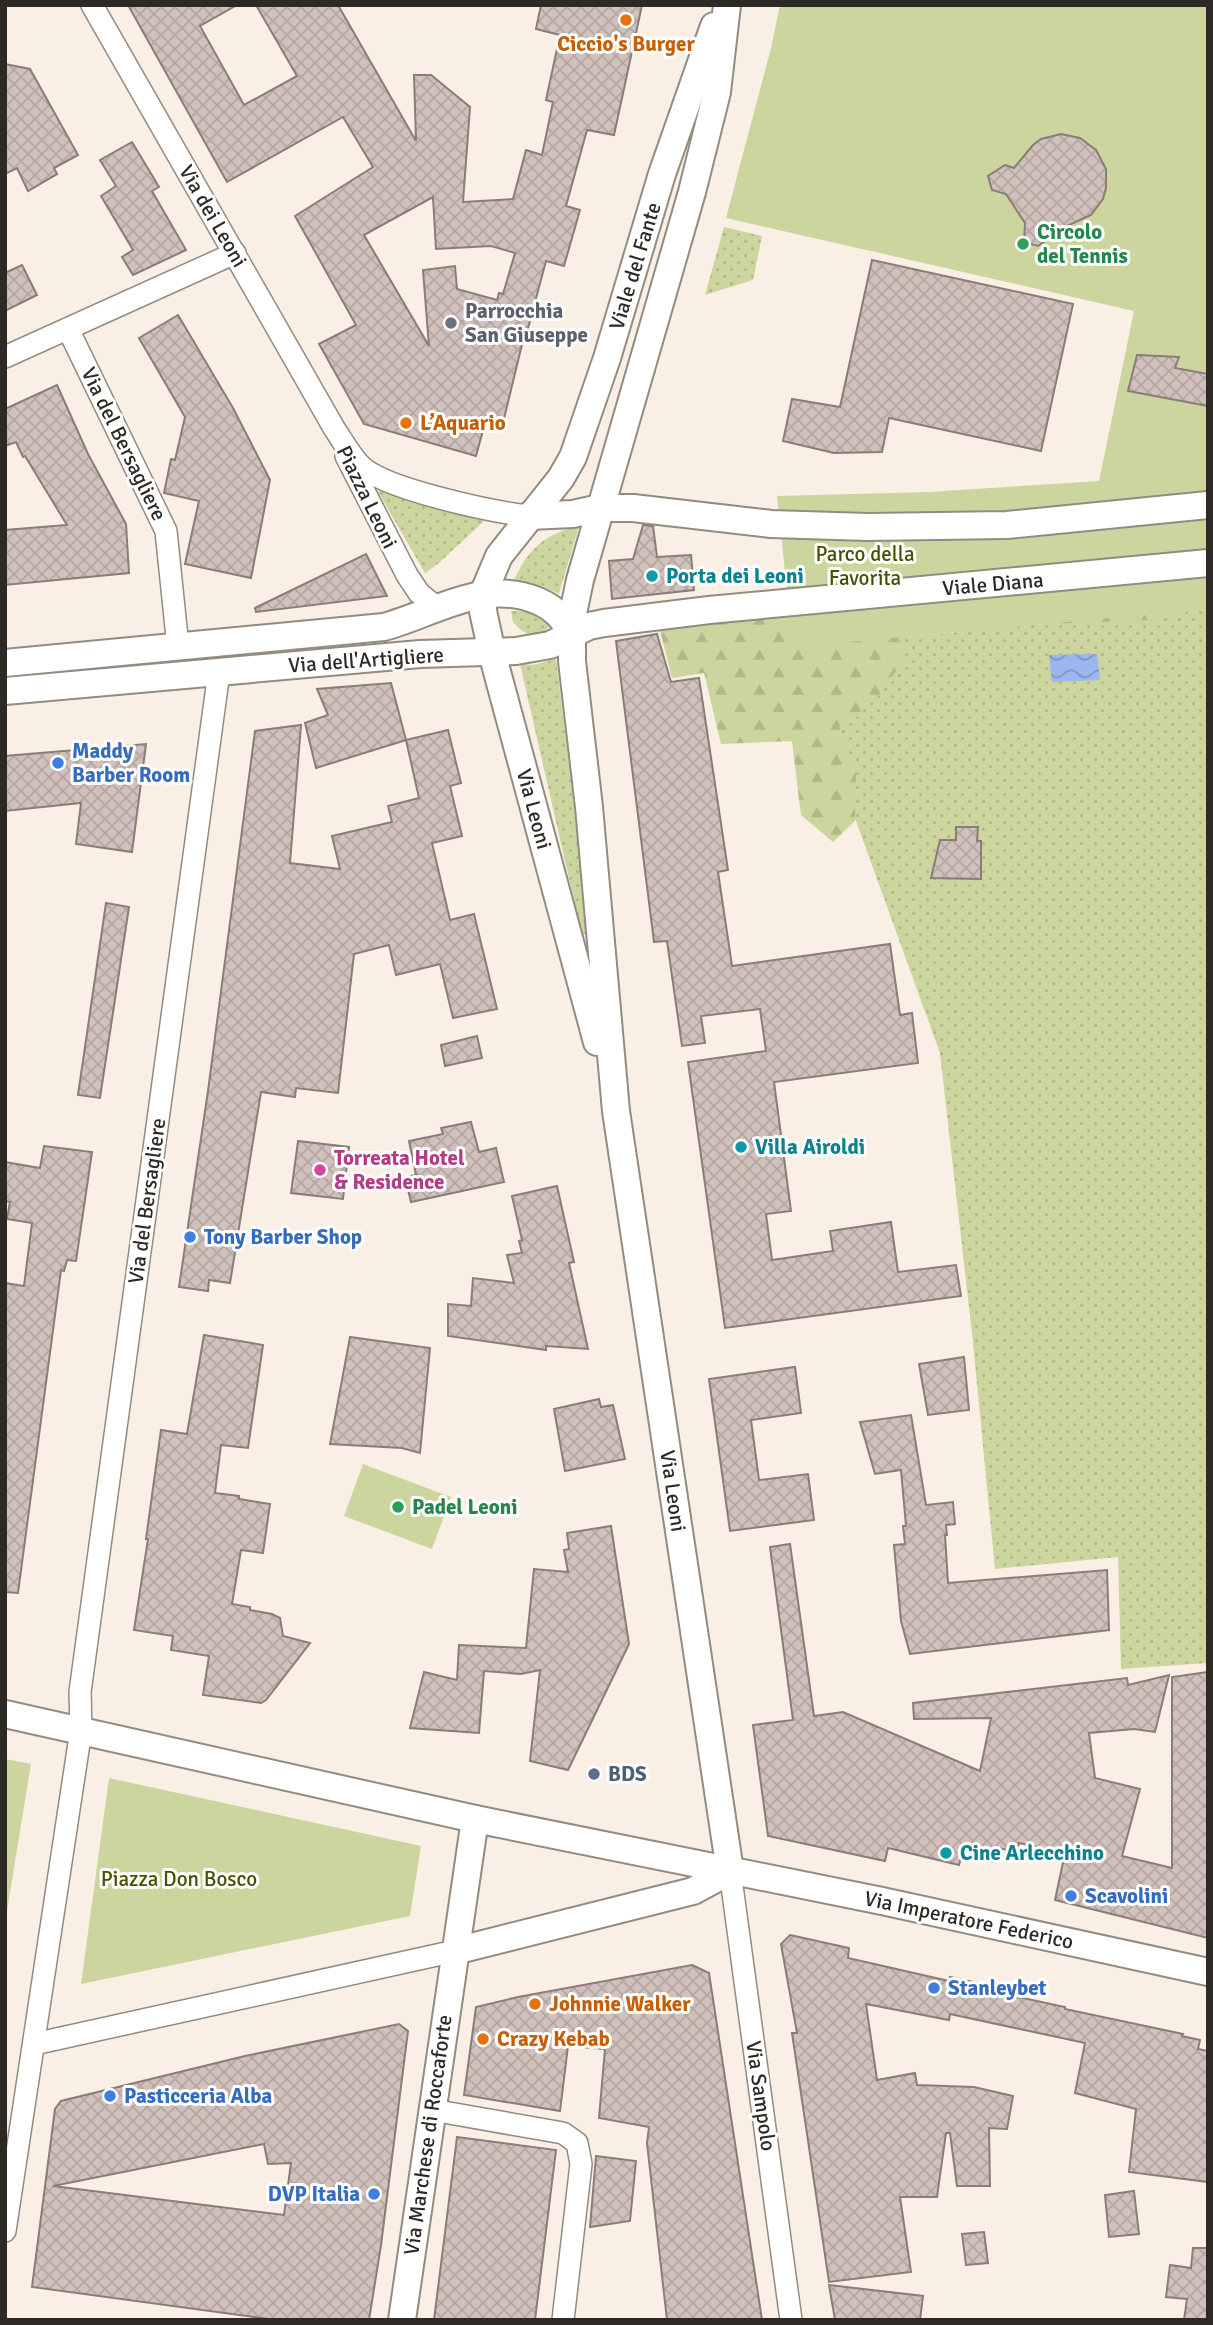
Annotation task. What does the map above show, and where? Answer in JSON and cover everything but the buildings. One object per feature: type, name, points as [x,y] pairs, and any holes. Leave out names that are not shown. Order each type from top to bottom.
[{"type":"street","name":"Via dei Leoni","points":[[92,5],[334,428]]},
{"type":"street","name":"Viale del Fante","points":[[529,516],[561,478],[573,457],[607,358],[662,174],[722,5]]},
{"type":"street","name":"Viale del Fante","points":[[600,508],[692,192],[717,92],[727,5]]},
{"type":"street","points":[[5,357],[235,253]]},
{"type":"street","name":"Via del Bersagliere","points":[[68,329],[166,531],[178,647]]},
{"type":"street","name":"Piazza Leoni","points":[[334,428],[360,465],[381,480],[498,512],[529,516]]},
{"type":"street","name":"Piazza Leoni","points":[[334,428],[351,470],[407,575],[419,593],[436,607]]},
{"type":"street","points":[[536,648],[504,635],[488,620],[483,602],[499,556],[529,516],[573,514],[600,508],[633,508],[771,524],[868,527],[1007,525],[1208,506]]},
{"type":"street","name":"Via Leoni","points":[[600,508],[580,580],[571,635],[616,1111],[730,1871]]},
{"type":"street","name":"Via dell'Artigliere","points":[[5,663],[384,627],[412,619],[436,607],[464,588],[499,556]]},
{"type":"street","name":"Viale Diana","points":[[571,635],[589,626],[604,623],[709,610],[1208,563]]},
{"type":"street","name":"Via dell'Artigliere","points":[[5,691],[420,654],[492,653],[550,645],[571,635],[561,617],[539,601],[515,594],[500,592],[483,602],[436,607]]},
{"type":"street","name":"Via Leoni","points":[[483,602],[492,653],[616,1111]]},
{"type":"street","points":[[420,654],[468,664],[483,673],[504,696]]},
{"type":"street","name":"Via del Bersagliere","points":[[81,1730],[80,1692],[219,672]]},
{"type":"street","points":[[5,1714],[475,1819],[730,1871]]},
{"type":"street","points":[[5,2231],[81,1730]]},
{"type":"street","points":[[455,1951],[475,1819]]},
{"type":"street","points":[[34,2044],[455,1951],[693,1891],[730,1871]]},
{"type":"street","name":"Via Imperatore Federico","points":[[730,1871],[1208,1972]]},
{"type":"street","name":"Via Sampolo","points":[[730,1871],[791,2320]]},
{"type":"street","name":"Via Marchese di Roccaforte","points":[[402,2320],[455,1951]]},
{"type":"street","points":[[432,2110],[563,2133],[577,2143],[581,2164],[563,2320]]},
{"type":"green space","name":"Circolo del Tennis","points":[[780,5],[1208,5],[1208,609],[793,647],[777,496],[929,492],[1099,481],[1134,311],[726,218]]},
{"type":"green space","points":[[724,227],[762,236],[753,280],[705,295]]},
{"type":"green space","points":[[377,490],[484,521],[425,573]]},
{"type":"green space","points":[[579,526],[559,594],[542,586],[513,582],[525,560],[538,545],[556,534]]},
{"type":"green space","points":[[1208,575],[1208,609],[1188,611],[1158,620],[1041,624],[902,637],[902,663],[876,699],[839,727],[856,773],[855,821],[833,842],[801,815],[792,741],[721,744],[704,673],[672,678],[658,623]]},
{"type":"green space","points":[[1208,609],[1208,1663],[1121,1669],[1118,1557],[995,1569],[972,1333],[940,1053],[793,647]]},
{"type":"green space","points":[[511,611],[533,614],[551,625],[541,633],[527,633],[513,622]]},
{"type":"green space","points":[[556,659],[590,933],[582,935],[520,664],[533,665]]},
{"type":"green space","name":"Padel Leoni","points":[[363,1464],[451,1497],[432,1549],[344,1516]]},
{"type":"green space","points":[[5,1759],[31,1764],[5,1923]]},
{"type":"green space","name":"Piazza Don Bosco","points":[[109,1778],[421,1846],[410,1916],[81,1984]]},
{"type":"water","points":[[1097,654],[1100,680],[1052,682],[1049,655]]},
{"type":"place","name":"Ciccio's Burger","points":[[626,20]]},
{"type":"place","name":"Circolo del Tennis","points":[[1023,244]]},
{"type":"place","name":"Parrocchia San Giuseppe","points":[[451,323]]},
{"type":"place","name":"L’Aquario","points":[[406,423]]},
{"type":"place","name":"Porta dei Leoni","points":[[652,576]]},
{"type":"place","name":"Maddy Barber Room","points":[[58,763]]},
{"type":"place","name":"Villa Airoldi","points":[[741,1147]]},
{"type":"place","name":"Torreata Hotel & Residence","points":[[320,1170]]},
{"type":"place","name":"Tony Barber Shop","points":[[190,1237]]},
{"type":"place","name":"Padel Leoni","points":[[398,1507]]},
{"type":"place","name":"BDS","points":[[594,1774]]},
{"type":"place","name":"Cine Arlecchino","points":[[946,1853]]},
{"type":"place","name":"Scavolini","points":[[1071,1896]]},
{"type":"place","name":"Stanleybet","points":[[934,1988]]},
{"type":"place","name":"Johnnie Walker","points":[[535,2004]]},
{"type":"place","name":"Crazy Kebab","points":[[483,2039]]},
{"type":"place","name":"Pasticceria Alba","points":[[110,2096]]},
{"type":"place","name":"DVP Italia","points":[[374,2194]]},
{"type":"park label","name":"Parco della Favorita","points":[[865,566]]}]
